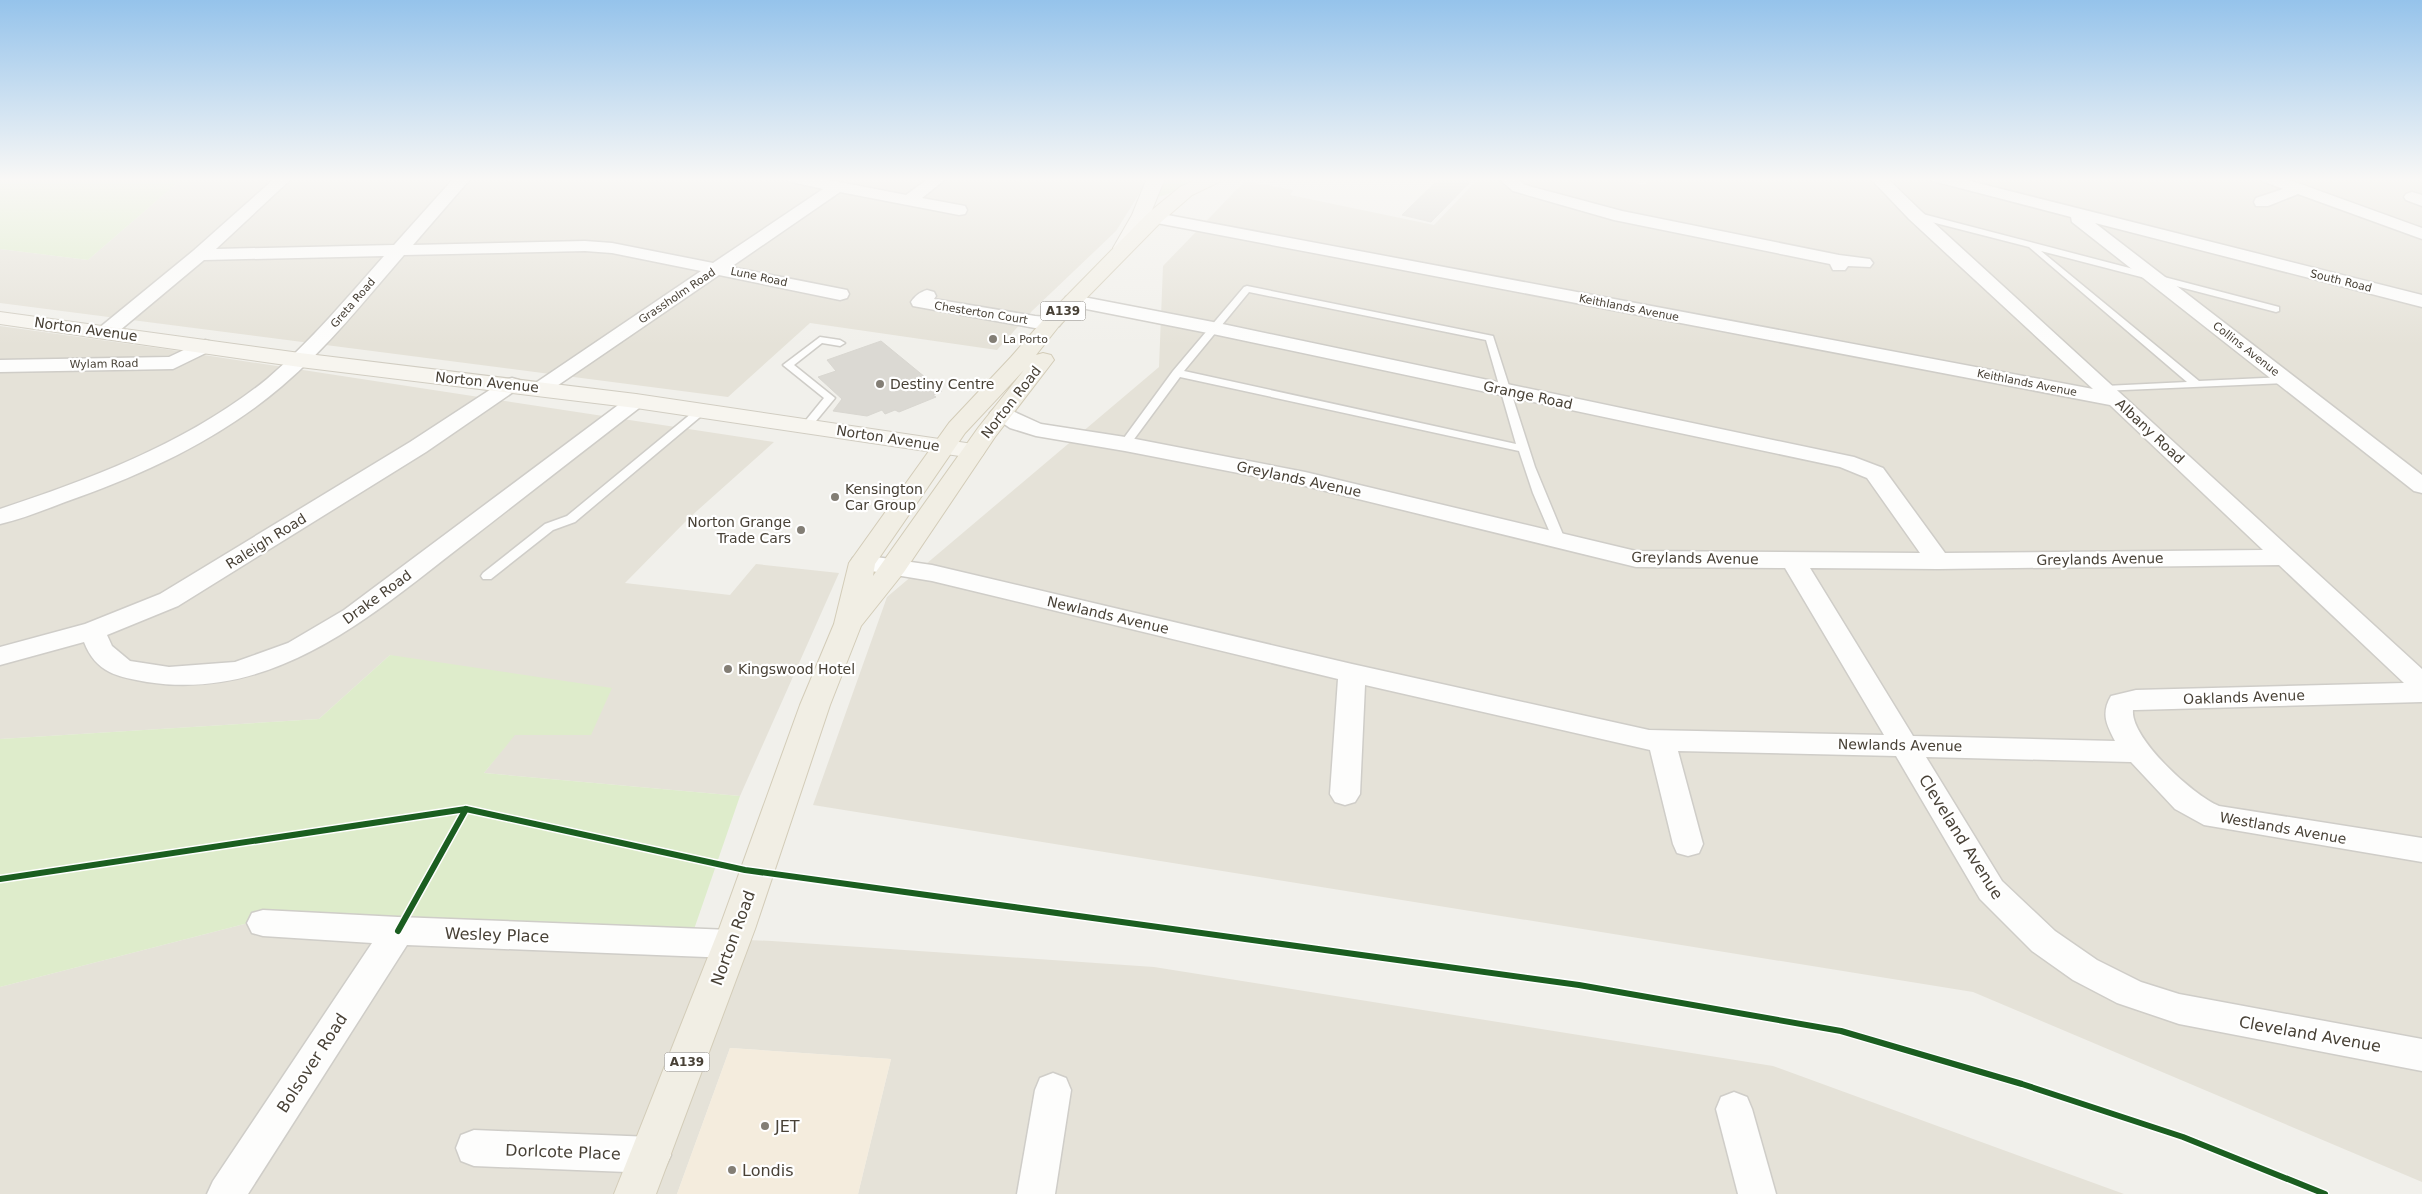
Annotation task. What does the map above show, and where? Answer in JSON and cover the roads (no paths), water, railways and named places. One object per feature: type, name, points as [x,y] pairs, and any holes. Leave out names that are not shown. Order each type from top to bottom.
[{"type":"main road","name":"Norton Road","points":[[848,624],[895,566],[973,451],[1082,303],[1123,248],[1139,234]]},
{"type":"main road","name":"Norton Road","points":[[635,1194],[652,1155],[734,936],[783,802],[815,705],[848,624],[862,563],[956,428],[1019,362],[1052,322],[1082,303],[1142,234]]},
{"type":"street","points":[[106,332],[222,234]]},
{"type":"street","name":"Greta Road","points":[[0,517],[84,489],[146,463],[213,425],[258,396],[319,342],[414,234]]},
{"type":"street","name":"Grassholm Road","points":[[541,388],[768,234]]},
{"type":"street","name":"Keithlands Avenue","points":[[1241,234],[2111,394]]},
{"type":"street","points":[[1703,234],[1839,263],[1864,263]]},
{"type":"street","name":"Albany Road","points":[[1935,234],[2111,394],[2422,684]]},
{"type":"street","name":"Collins Avenue","points":[[2099,234],[2422,486]]},
{"type":"street","name":"South Road","points":[[2159,234],[2422,301]]},
{"type":"street","name":"Lune Road","points":[[199,255],[398,252],[585,246],[612,248],[840,294]]},
{"type":"street","name":"Chesterton Court","points":[[927,296],[920,302],[1035,322],[1052,322]]},
{"type":"street","name":"Grange Road","points":[[1082,303],[1213,328],[1846,462],[1875,473],[1938,561]]},
{"type":"street","name":"Norton Avenue","points":[[0,318],[413,375],[512,384],[807,425],[973,451]]},
{"type":"street","name":"Wylam Road","points":[[0,366],[173,362],[205,346]]},
{"type":"street","name":"Raleigh Road","points":[[0,656],[93,631],[169,600],[418,448],[512,384]]},
{"type":"street","name":"Drake Road","points":[[93,631],[100,651],[123,669],[169,676],[238,671],[297,649],[353,616],[636,401]]},
{"type":"street","name":"Greylands Avenue","points":[[1002,413],[1018,423],[1036,430],[1125,444],[1305,479],[1636,559],[1938,561],[2287,557]]},
{"type":"street","name":"Cleveland Avenue","points":[[1793,560],[1991,890],[2012,914],[2077,965],[2149,1001],[2189,1012],[2422,1055]]},
{"type":"street","name":"Newlands Avenue","points":[[862,563],[895,566],[1649,740],[2139,752]]},
{"type":"street","points":[[1344,794],[1352,673]]},
{"type":"street","name":"Oaklands Avenue","points":[[2139,752],[2121,726],[2118,712],[2121,703],[2136,700],[2422,692]]},
{"type":"street","points":[[1661,740],[1688,844]]},
{"type":"street","name":"Westlands Avenue","points":[[2139,752],[2181,797],[2196,808],[2215,816],[2422,850]]},
{"type":"street","name":"Wesley Place","points":[[263,924],[398,931],[734,936]]},
{"type":"street","name":"Bolsover Road","points":[[226,1194],[398,931]]},
{"type":"street","points":[[1036,1194],[1053,1090]]},
{"type":"street","points":[[1734,1109],[1757,1194]]},
{"type":"street","name":"Dorlcote Place","points":[[474,1148],[652,1155]]},
{"type":"lane","points":[[1988,234],[2276,309]]},
{"type":"lane","points":[[2029,244],[2196,384]]},
{"type":"lane","points":[[1125,444],[1177,373],[1247,288],[1490,338],[1523,449],[1551,524],[1560,542]]},
{"type":"lane","points":[[807,425],[830,398],[788,365],[820,340],[840,343]]},
{"type":"lane","points":[[1177,373],[1523,449]]},
{"type":"lane","points":[[2111,394],[2196,384],[2286,380]]},
{"type":"lane","points":[[487,576],[548,527],[571,519],[702,410]]},
{"type":"place","name":"La Porto","points":[[993,339]]},
{"type":"place","name":"Destiny Centre","points":[[880,384]]},
{"type":"place","name":"Kensington Car Group","points":[[835,497]]},
{"type":"place","name":"Norton Grange Trade Cars","points":[[801,530]]},
{"type":"place","name":"Kingswood Hotel","points":[[728,669]]},
{"type":"place","name":"JET","points":[[765,1126]]},
{"type":"place","name":"Londis","points":[[732,1170]]}]
